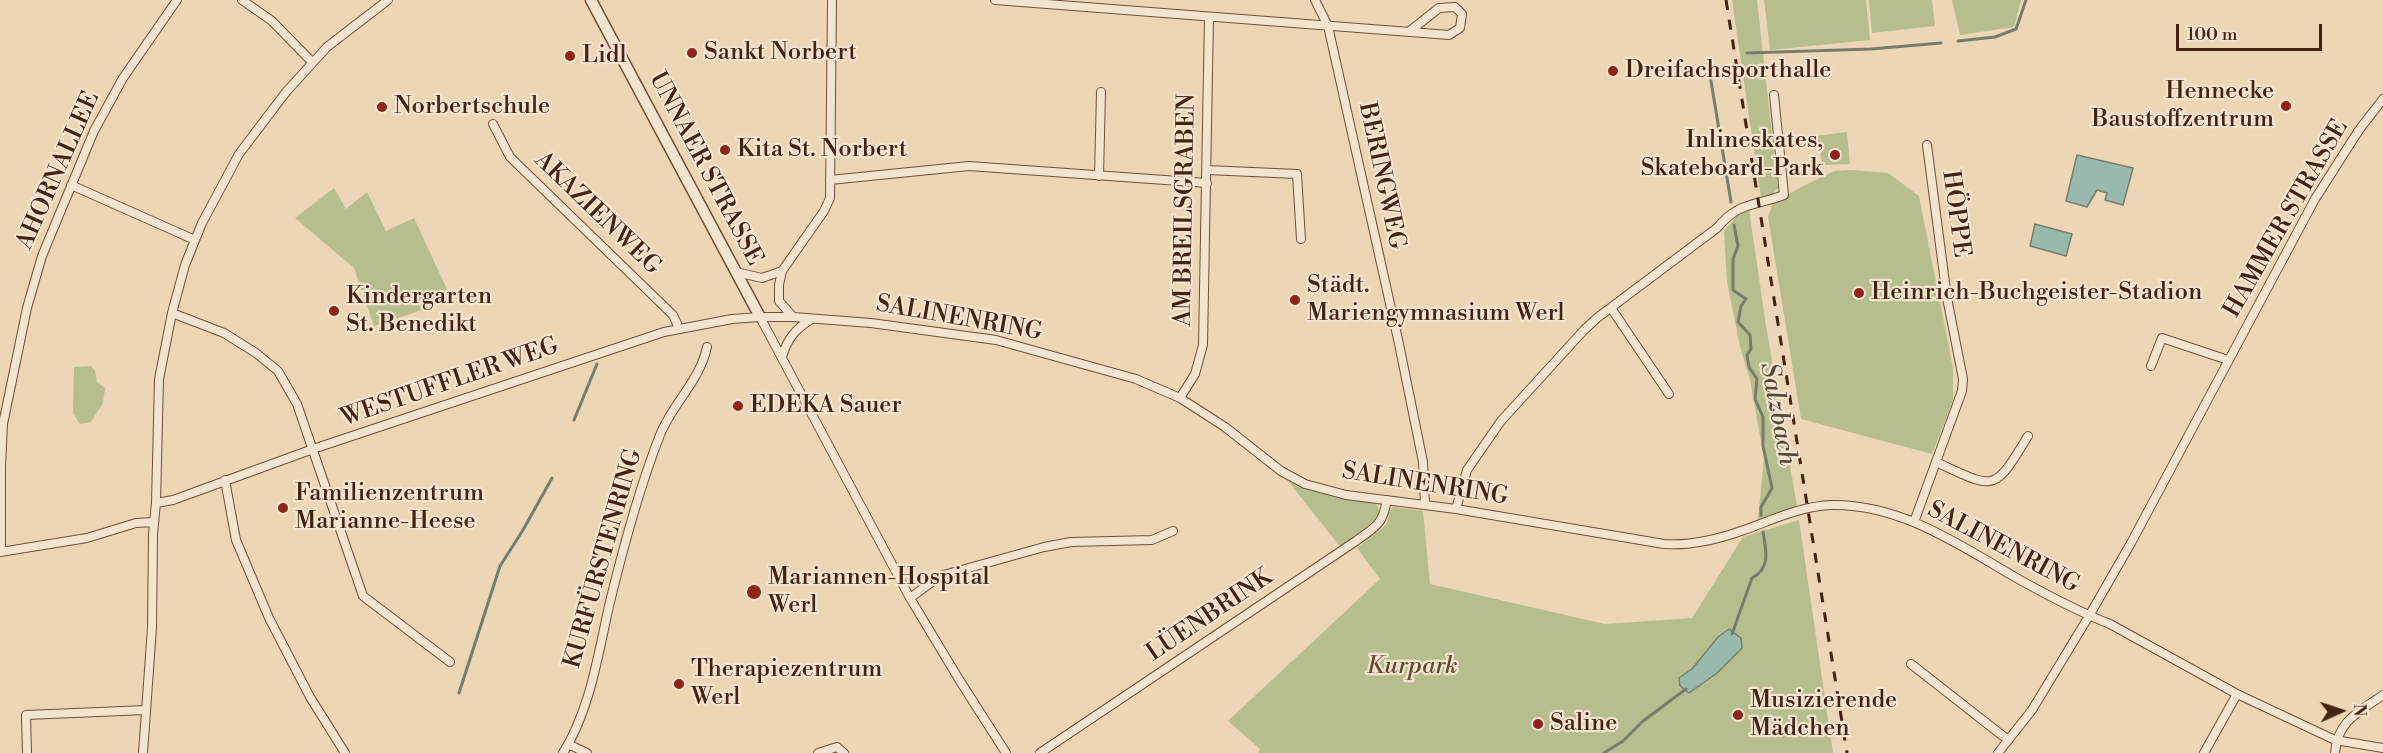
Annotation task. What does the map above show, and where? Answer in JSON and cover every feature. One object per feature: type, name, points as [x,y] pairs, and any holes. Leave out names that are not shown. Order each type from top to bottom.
[{"type":"street","name":"AHORNALLEE","points":[[1,552],[3,424],[27,308],[42,256],[94,131],[123,78],[177,0]]},
{"type":"street","points":[[242,0],[272,21],[312,62]]},
{"type":"street","points":[[143,753],[152,628],[159,378],[185,265],[195,240],[239,154],[286,92],[327,47],[388,0]]},
{"type":"street","name":"UNNAER STRASSE","points":[[591,0],[910,598],[1006,753]]},
{"type":"street","points":[[793,317],[779,301],[782,271],[824,211],[830,198],[832,0]]},
{"type":"street","points":[[995,0],[1449,35],[1460,28],[1463,18],[1461,11],[1452,6],[1439,8],[1410,31]]},
{"type":"street","name":"BERINGWEG","points":[[1316,0],[1328,26],[1405,376],[1425,475],[1425,505]]},
{"type":"street","name":"AM BREILSGRABEN","points":[[1180,398],[1195,374],[1203,345],[1209,17]]},
{"type":"street","points":[[1100,176],[1101,92]]},
{"type":"street","points":[[1456,509],[1467,470],[1501,421],[1584,330],[1717,228],[1728,214],[1743,207],[1784,195],[1774,95]]},
{"type":"street","name":"HAMMER STRASSE","points":[[1998,753],[2032,710],[2089,616],[2131,543],[2315,199],[2359,130],[2383,99]]},
{"type":"street","name":"AKAZIENWEG","points":[[493,124],[510,157],[673,315],[679,328]]},
{"type":"street","name":"HÖPPE","points":[[1914,522],[1962,391],[1963,380],[1947,297],[1927,145]]},
{"type":"street","points":[[831,180],[969,166],[1207,183]]},
{"type":"street","points":[[1207,170],[1297,174],[1300,238]]},
{"type":"street","points":[[71,185],[195,240]]},
{"type":"street","points":[[736,272],[762,278],[782,271]]},
{"type":"street","points":[[1611,308],[1669,394]]},
{"type":"street","points":[[172,314],[224,333],[256,352],[278,371],[297,404],[363,596],[450,662]]},
{"type":"street","name":"SALINENRING","points":[[760,317],[871,323],[996,340],[1136,379],[1180,398],[1225,427],[1281,471],[1305,484],[1347,495],[1456,509],[1681,545],[1742,531],[1796,511],[1830,505],[1858,507],[1914,522],[1936,531],[2021,580],[2089,616],[2110,624],[2237,694],[2336,740],[2383,748]]},
{"type":"street","name":"WESTUFFLER WEG","points":[[156,503],[173,500],[313,449],[679,328],[760,317]]},
{"type":"street","points":[[782,357],[796,329],[813,319]]},
{"type":"street","points":[[2151,366],[2162,338],[2228,360]]},
{"type":"street","name":"KURFÜRSTENRING","points":[[563,753],[579,724],[625,540],[651,460],[661,432],[704,363],[707,347]]},
{"type":"street","points":[[1936,462],[1982,483],[1996,481],[2008,470],[2028,436]]},
{"type":"street","points":[[225,480],[236,540],[269,618],[310,697],[345,753]]},
{"type":"street","name":"LÜENBRINK","points":[[1040,753],[1380,523],[1384,518],[1387,500]]},
{"type":"street","points":[[1,552],[87,538],[135,523],[154,522]]},
{"type":"street","points":[[910,598],[940,576],[1044,547],[1071,542],[1152,540],[1173,531]]},
{"type":"street","points":[[1911,664],[2008,740]]},
{"type":"street","points":[[2204,753],[2237,694]]},
{"type":"street","points":[[2335,753],[2340,728],[2383,695]]},
{"type":"street","points":[[27,753],[26,715],[146,710]]},
{"type":"street","points":[[568,744],[587,753]]},
{"type":"street","points":[[818,753],[837,747],[844,753]]},
{"type":"green space","points":[[1732,0],[1757,0],[1778,188],[1772,195],[1761,198]]},
{"type":"green space","points":[[1764,0],[1866,0],[1870,40],[1770,50]]},
{"type":"green space","points":[[1869,0],[1932,0],[1935,26],[1872,33]]},
{"type":"green space","points":[[1952,0],[2021,0],[2014,27],[1960,35]]},
{"type":"green space","name":"Inlineskates, Skateboard-Park","points":[[1847,132],[1850,164],[1822,165],[1820,146],[1800,147],[1800,138]]},
{"type":"green space","name":"Heinrich-Buchgeister-Stadion","points":[[1834,171],[1888,173],[1919,196],[1953,368],[1953,400],[1932,454],[1801,419],[1768,217],[1773,203],[1803,186]]},
{"type":"green space","points":[[334,188],[346,209],[367,192],[386,231],[414,218],[452,300],[374,326],[354,268],[295,218]]},
{"type":"green space","points":[[1749,209],[1766,326],[1797,506],[1758,519],[1764,458],[1750,380],[1740,347],[1727,282],[1724,231],[1735,218]]},
{"type":"green space","points":[[91,366],[95,371],[97,382],[105,388],[103,403],[91,422],[80,424],[73,413],[74,367]]},
{"type":"green space","points":[[1288,481],[1312,491],[1375,502],[1379,514],[1377,519],[1341,548]]},
{"type":"green space","name":"Kurpark","points":[[1393,507],[1423,511],[1430,584],[1605,624],[1692,618],[1743,537],[1799,520],[1833,753],[1258,753],[1260,749],[1228,721],[1380,579],[1357,548],[1387,524],[1389,512]]},
{"type":"shaded area","points":[[2077,155],[2133,168],[2123,205],[2105,200],[2107,193],[2097,190],[2087,207],[2066,201]]},
{"type":"shaded area","points":[[2035,224],[2072,234],[2066,256],[2030,246]]},
{"type":"shaded area","points":[[1729,629],[1741,638],[1742,648],[1717,673],[1689,693],[1680,686],[1679,678],[1692,669],[1718,637]]},
{"type":"waterway","name":"Salzbach","points":[[1958,41],[1995,37],[2016,29],[2026,0]]},
{"type":"waterway","name":"Salzbach","points":[[1747,53],[1871,49],[1941,43]]},
{"type":"waterway","name":"Salzbach","points":[[1710,59],[1708,63],[1731,202]]},
{"type":"waterway","name":"Salzbach","points":[[1734,225],[1738,246],[1733,259],[1733,290],[1746,299],[1741,306],[1738,322],[1750,335],[1751,349],[1747,355],[1749,367],[1757,379],[1755,399],[1763,417],[1763,446],[1772,488],[1761,507],[1761,515]]},
{"type":"waterway","points":[[574,420],[597,364]]},
{"type":"waterway","points":[[459,693],[500,566],[552,478]]},
{"type":"waterway","name":"Salzbach","points":[[1732,634],[1752,578],[1765,564],[1763,532]]},
{"type":"waterway","name":"Salzbach","points":[[1604,753],[1623,741],[1643,721],[1686,689]]},
{"type":"railway","points":[[1726,0],[1847,753]]},
{"type":"place","name":"Sankt Norbert","points":[[692,53]]},
{"type":"place","name":"Lidl","points":[[570,56]]},
{"type":"place","name":"Dreifachsporthalle","points":[[1613,71]]},
{"type":"place","name":"Hennecke Baustoffzentrum","points":[[2286,106]]},
{"type":"place","name":"Norbertschule","points":[[382,107]]},
{"type":"place","name":"Kita St. Norbert","points":[[725,150]]},
{"type":"place","name":"Inlineskates, Skateboard-Park","points":[[1835,155]]},
{"type":"place","name":"Heinrich-Buchgeister-Stadion","points":[[1859,293]]},
{"type":"place","name":"Städt. Mariengymnasium Werl","points":[[1295,300]]},
{"type":"place","name":"Kindergarten St. Benedikt","points":[[334,311]]},
{"type":"place","name":"EDEKA Sauer","points":[[738,406]]},
{"type":"place","name":"Familienzentrum Marianne-Heese","points":[[283,508]]},
{"type":"place","name":"Mariannen-Hospital Werl","points":[[754,592]]},
{"type":"place","name":"Therapiezentrum Werl","points":[[679,684]]},
{"type":"place","name":"Musizierende Mädchen","points":[[1738,715]]},
{"type":"place","name":"Saline","points":[[1538,724]]}]
